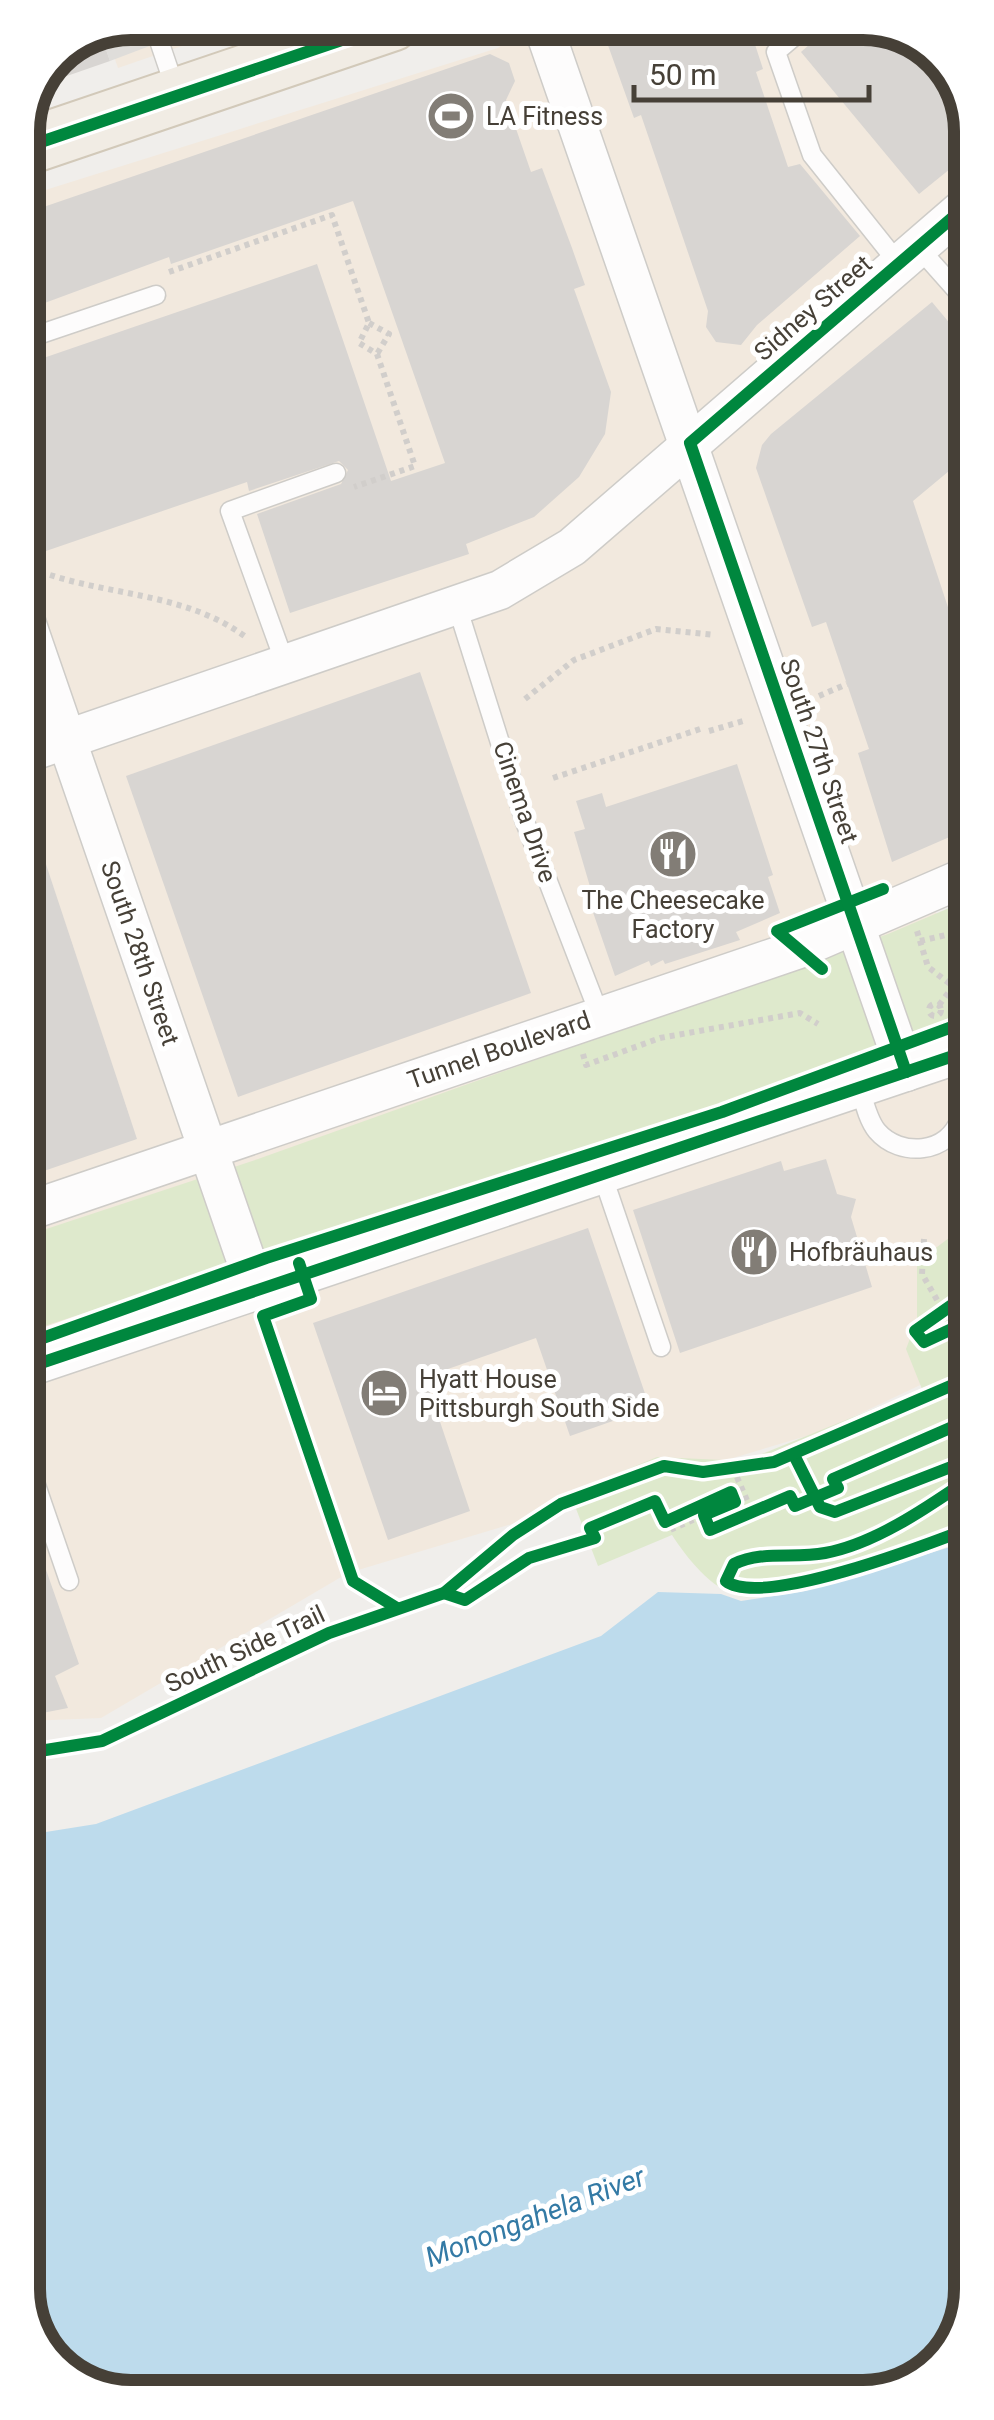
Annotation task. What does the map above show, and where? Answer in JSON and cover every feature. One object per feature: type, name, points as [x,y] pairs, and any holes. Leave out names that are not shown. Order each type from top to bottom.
[{"type":"main road","points":[[40,142],[339,40]]},
{"type":"street","name":"South 27th Street","points":[[548,40],[902,1059]]},
{"type":"street","name":"Sidney Street","points":[[40,748],[500,590],[572,547],[954,216]]},
{"type":"street","name":"South 28th Street","points":[[40,663],[256,1290]]},
{"type":"street","name":"Tunnel Boulevard","points":[[40,1196],[208,1150],[600,1016],[856,926],[954,882]]},
{"type":"street","points":[[40,1363],[860,1088],[902,1059],[954,1054]]},
{"type":"lane","points":[[158,40],[177,95]]},
{"type":"lane","points":[[790,40],[776,52],[812,156],[908,255],[954,291]]},
{"type":"lane","points":[[40,334],[156,295]]},
{"type":"lane","points":[[286,666],[230,511],[336,473]]},
{"type":"lane","name":"Cinema Drive","points":[[456,606],[525,822],[600,1016]]},
{"type":"lane","points":[[860,1088],[874,1128],[890,1144],[912,1150],[929,1147],[946,1139],[954,1129]]},
{"type":"lane","points":[[602,1174],[662,1347]]},
{"type":"lane","points":[[40,1496],[69,1580]]},
{"type":"path","points":[[169,272],[332,215],[369,322],[389,334],[377,354]]},
{"type":"path","points":[[344,490],[415,466],[377,354],[359,343],[369,322]]},
{"type":"path","points":[[50,575],[165,600],[228,624],[246,637]]},
{"type":"path","points":[[525,699],[574,660],[656,629],[715,636]]},
{"type":"path","points":[[818,696],[847,684]]},
{"type":"path","points":[[553,778],[743,721]]},
{"type":"path","points":[[916,931],[928,968],[954,987],[940,1005]]},
{"type":"path","points":[[920,940],[954,933]]},
{"type":"path","points":[[582,1050],[586,1065],[660,1038],[800,1013],[818,1024]]},
{"type":"path","points":[[902,1059],[954,1028]]},
{"type":"path","points":[[924,1239],[942,1312],[954,1332]]},
{"type":"path","points":[[928,1322],[954,1303]]},
{"type":"path","points":[[938,1334],[954,1326]]},
{"type":"path","points":[[948,1387],[954,1385]]},
{"type":"path","points":[[718,1470],[740,1467],[758,1510],[738,1518]]},
{"type":"path","points":[[717,1504],[704,1515],[670,1530],[663,1517],[717,1504]]},
{"type":"path","points":[[704,1515],[710,1530]]},
{"type":"shaded area","points":[[166,40],[110,61],[104,44]]},
{"type":"shaded area","points":[[200,40],[118,68],[110,43]]},
{"type":"shaded area","points":[[508,40],[869,40],[898,47],[918,59],[939,81],[949,102],[954,131],[954,860],[919,876],[954,950],[954,1369],[823,1431],[348,1573],[101,1718],[40,1720],[40,192],[498,48]]},
{"type":"green space","points":[[954,906],[954,1030],[40,1327],[40,1231],[258,1159],[888,934]]},
{"type":"green space","points":[[954,1234],[954,1543],[816,1585],[757,1597],[739,1596],[709,1580],[672,1535],[598,1566],[570,1493],[657,1457],[745,1461],[922,1389],[906,1349],[917,1320],[917,1262]]},
{"type":"water","name":"Monongahela River","points":[[954,1546],[954,2289],[945,2329],[931,2349],[908,2368],[863,2380],[125,2380],[96,2373],[67,2353],[49,2329],[40,2289],[40,1833],[96,1824],[601,1636],[658,1592],[721,1594],[741,1601],[805,1591]]},
{"type":"building","points":[[606,40],[754,40],[763,69],[756,72],[788,167],[800,164],[860,236],[757,325],[741,345],[716,342],[706,327],[708,311],[641,115],[634,118]]},
{"type":"building","points":[[815,40],[869,40],[898,47],[918,59],[939,81],[949,102],[954,166],[919,194],[801,52]]},
{"type":"building","points":[[102,45],[110,61],[57,80],[71,63]]},
{"type":"building","points":[[490,54],[509,63],[515,81],[506,100],[531,172],[542,168],[585,285],[574,289],[611,392],[605,434],[579,477],[534,517],[466,544],[469,554],[290,613],[257,514],[341,484],[348,470],[339,461],[249,491],[247,482],[46,551],[40,533],[40,359],[317,264],[391,481],[445,463],[353,201],[171,264],[169,257],[40,305],[40,208]]},
{"type":"building","points":[[932,302],[954,328],[954,467],[913,501],[954,626],[954,835],[892,862],[858,753],[869,749],[826,622],[812,627],[756,468],[762,445]]},
{"type":"building","points":[[420,672],[531,993],[238,1097],[126,776]]},
{"type":"building","name":"The Cheesecake Factory","points":[[737,764],[773,875],[768,877],[780,913],[736,932],[740,940],[665,964],[663,960],[651,966],[649,961],[615,976],[586,892],[591,890],[574,832],[585,829],[576,801],[602,793],[606,807]]},
{"type":"building","points":[[40,846],[137,1139],[40,1172]]},
{"type":"building","name":"Hofbräuhaus","points":[[826,1159],[837,1194],[856,1199],[851,1217],[872,1287],[680,1353],[633,1210],[781,1161],[784,1171]]},
{"type":"building","name":"Hyatt House Pittsburgh South Side","points":[[588,1228],[650,1408],[570,1436],[536,1338],[425,1377],[470,1511],[388,1540],[313,1323]]},
{"type":"building","points":[[40,1553],[79,1664],[55,1676],[68,1708],[40,1713]]},
{"type":"cycle path","points":[[40,142],[342,40]]},
{"type":"cycle path","points":[[906,1072],[690,443],[954,216]]},
{"type":"cycle path","points":[[822,969],[777,931],[883,889]]},
{"type":"cycle path","points":[[40,1339],[266,1258],[722,1112],[954,1026]]},
{"type":"cycle path","points":[[40,1363],[954,1056]]},
{"type":"cycle path","points":[[299,1263],[311,1299],[263,1316],[353,1581],[397,1608]]},
{"type":"cycle path","points":[[954,1304],[915,1331],[924,1342],[954,1328]]},
{"type":"cycle path","name":"South Side Trail","points":[[40,1751],[102,1741],[329,1633],[444,1593],[513,1535],[561,1504],[664,1466],[703,1472],[774,1462],[954,1384]]},
{"type":"cycle path","points":[[444,1593],[465,1600],[529,1558],[595,1538],[590,1528],[655,1501],[665,1522],[731,1492],[735,1502],[704,1515],[710,1530],[790,1496],[795,1506],[838,1488],[833,1479],[954,1426]]},
{"type":"cycle path","points":[[794,1455],[820,1507],[835,1512],[954,1466]]},
{"type":"cycle path","points":[[954,1489],[863,1542],[825,1553],[745,1560],[734,1564],[726,1581],[745,1587],[807,1581],[883,1560],[954,1534]]},
{"type":"place","name":"LA Fitness","points":[[451,116]]},
{"type":"place","name":"The Cheesecake Factory","points":[[673,854]]},
{"type":"place","name":"Hofbräuhaus","points":[[754,1252]]},
{"type":"place","name":"Hyatt House Pittsburgh South Side","points":[[384,1393]]}]
